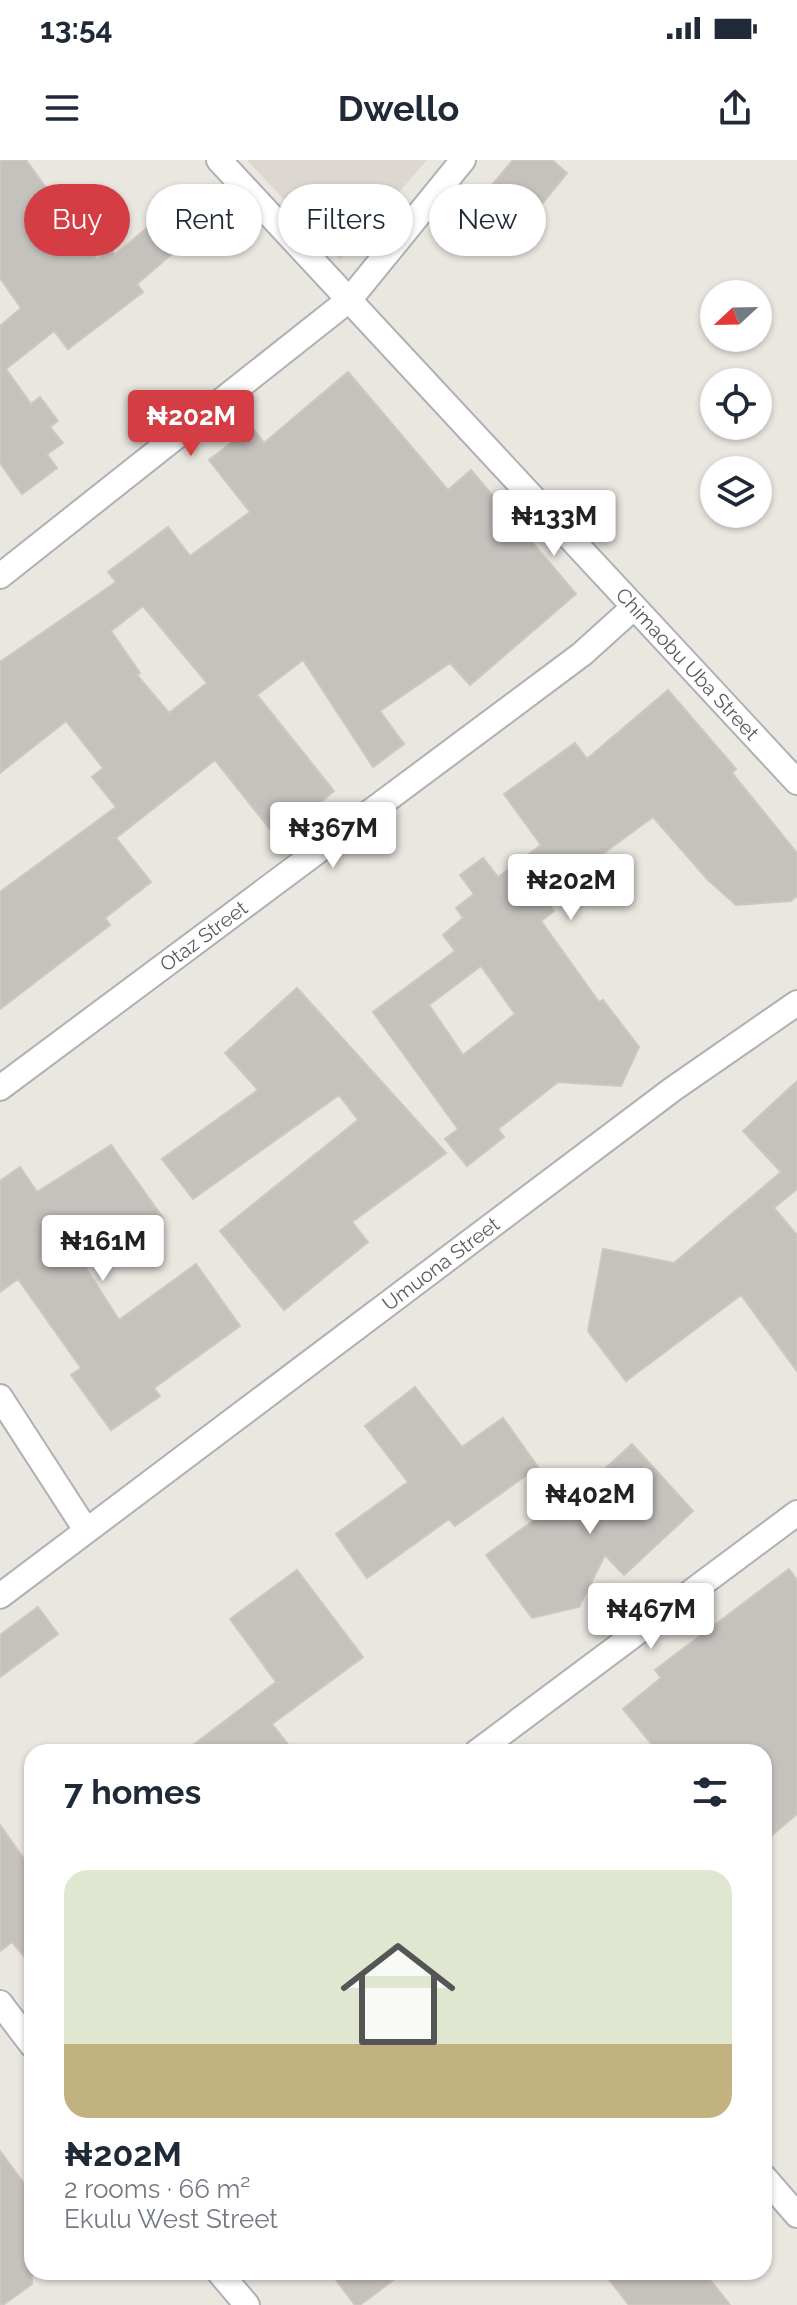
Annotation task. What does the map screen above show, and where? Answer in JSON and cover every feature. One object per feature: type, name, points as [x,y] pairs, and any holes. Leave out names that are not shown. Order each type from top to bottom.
[{"type":"street","name":"Chimaobu Uba Street","points":[[219,160],[797,782]]},
{"type":"street","points":[[0,576],[233,395],[350,299],[463,160]]},
{"type":"street","name":"Otaz Street","points":[[0,1088],[582,654],[633,608]]},
{"type":"street","name":"Umuona Street","points":[[0,1596],[673,1089],[797,1003]]},
{"type":"street","points":[[0,1397],[86,1530]]},
{"type":"street","points":[[488,1744],[797,1513]]},
{"type":"street","points":[[0,2003],[24,2034]]},
{"type":"street","points":[[772,2186],[797,2215]]},
{"type":"street","points":[[226,2280],[247,2305]]},
{"type":"shaded area","points":[[247,160],[427,160],[406,184],[278,184],[278,193]]},
{"type":"building","points":[[0,160],[26,160],[43,184],[24,184],[24,256],[95,256],[97,259],[101,256],[130,256],[130,242],[146,229],[146,256],[169,256],[137,284],[143,292],[68,349],[54,331],[6,369],[31,404],[40,397],[58,421],[50,427],[63,443],[47,454],[57,468],[22,494],[0,463],[0,326],[21,308],[0,278]]},
{"type":"building","points":[[513,160],[552,160],[567,173],[546,199],[546,184],[493,184]]},
{"type":"building","points":[[348,372],[448,490],[471,470],[576,594],[470,685],[450,663],[380,711],[404,744],[373,767],[303,660],[257,695],[334,791],[277,838],[215,760],[116,838],[151,882],[105,918],[110,925],[0,1009],[0,892],[116,807],[92,777],[103,768],[66,721],[0,773],[0,662],[116,582],[108,572],[168,527],[190,556],[250,512],[209,460],[252,427],[264,443]],"holes":[[[143,606],[207,683],[169,713],[137,675],[140,673],[111,631]]]},
{"type":"building","points":[[668,690],[736,769],[732,773],[797,853],[797,896],[791,901],[736,905],[708,880],[653,817],[544,897],[554,911],[541,921],[599,1002],[603,1000],[639,1047],[621,1086],[558,1082],[498,1129],[504,1137],[467,1166],[445,1139],[458,1129],[373,1012],[455,951],[443,935],[463,918],[456,908],[474,894],[460,875],[483,858],[498,877],[541,845],[504,794],[575,743],[587,759]],"holes":[[[481,966],[515,1014],[463,1055],[429,1005]]]},
{"type":"building","points":[[297,988],[446,1153],[352,1222],[368,1242],[284,1310],[220,1231],[358,1120],[339,1095],[193,1199],[162,1159],[258,1090],[225,1053]]},
{"type":"building","points":[[797,1081],[797,1189],[774,1208],[797,1235],[797,1371],[741,1295],[626,1381],[588,1331],[603,1249],[674,1263],[781,1172],[743,1131]]},
{"type":"building","points":[[111,1145],[163,1218],[86,1268],[119,1320],[196,1264],[240,1326],[154,1388],[160,1396],[111,1430],[71,1375],[81,1368],[18,1279],[0,1292],[0,1181],[20,1167],[37,1192]]},
{"type":"building","points":[[415,1387],[462,1447],[503,1418],[538,1467],[455,1526],[449,1519],[367,1578],[336,1534],[408,1482],[365,1426]]},
{"type":"building","points":[[632,1444],[693,1511],[624,1575],[605,1555],[579,1607],[532,1618],[486,1555],[551,1508],[556,1514]]},
{"type":"building","points":[[789,1569],[797,1580],[797,1814],[772,1835],[772,1744],[651,1744],[623,1709],[661,1678],[655,1670]]},
{"type":"building","points":[[297,1570],[363,1657],[272,1724],[288,1744],[195,1744],[276,1682],[230,1619]]},
{"type":"building","points":[[38,1607],[58,1634],[0,1677],[0,1635]]},
{"type":"building","points":[[0,1825],[24,1859],[24,1956],[12,1942],[0,1951]]},
{"type":"building","points":[[0,2151],[24,2183],[24,2280],[32,2280],[32,2284],[0,2305]]},
{"type":"building","points":[[336,2280],[393,2280],[360,2305],[355,2305]]},
{"type":"building","points":[[609,2280],[710,2280],[730,2305],[629,2305]]}]
